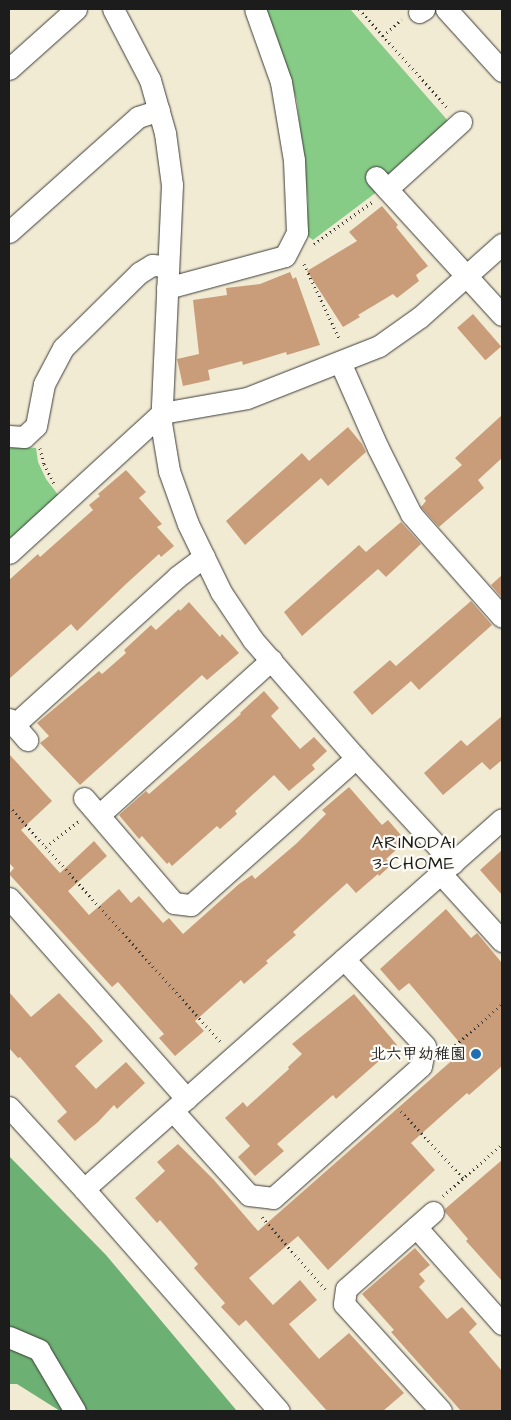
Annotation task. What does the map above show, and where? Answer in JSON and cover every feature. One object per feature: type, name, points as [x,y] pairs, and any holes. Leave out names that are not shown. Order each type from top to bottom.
[{"type":"street","points":[[9,69],[76,9]]},
{"type":"street","points":[[113,9],[150,80],[165,133],[172,185],[162,413],[169,470],[188,524],[220,592],[254,640],[356,758],[447,868],[502,941]]},
{"type":"street","points":[[167,288],[284,256],[294,250],[297,232],[294,160],[281,82],[255,9]]},
{"type":"street","points":[[446,9],[502,71]]},
{"type":"street","points":[[9,232],[138,118],[159,110]]},
{"type":"street","points":[[461,122],[382,183],[502,315]]},
{"type":"street","points":[[9,553],[162,413],[247,398],[379,346],[412,323],[502,244]]},
{"type":"street","points":[[19,435],[36,426],[44,384],[63,348],[139,273],[152,265],[168,266]]},
{"type":"street","points":[[345,360],[378,448],[411,514],[502,616]]},
{"type":"street","points":[[17,728],[176,577],[204,557]]},
{"type":"street","points":[[271,660],[92,808],[174,903],[191,905],[356,758]]},
{"type":"street","points":[[84,1189],[502,819]]},
{"type":"street","points":[[9,898],[180,1105],[249,1195],[273,1198],[421,1066],[425,1046],[344,960]]},
{"type":"street","points":[[9,1107],[84,1189],[279,1411]]},
{"type":"street","points":[[434,1212],[346,1289],[344,1304],[441,1411]]},
{"type":"street","points":[[416,1228],[502,1324]]},
{"type":"street","points":[[9,1337],[39,1350],[75,1411]]},
{"type":"path","points":[[359,9],[461,122]]},
{"type":"path","points":[[383,36],[417,12]]},
{"type":"path","points":[[345,360],[294,250],[316,244],[382,183]]},
{"type":"path","points":[[19,435],[38,442],[51,482],[68,499]]},
{"type":"path","points":[[9,806],[234,1057]]},
{"type":"path","points":[[46,847],[92,808]]},
{"type":"path","points":[[423,1055],[445,1055],[502,1004]]},
{"type":"path","points":[[387,1096],[463,1178]]},
{"type":"path","points":[[434,1212],[430,1207],[502,1144]]},
{"type":"path","points":[[262,1196],[262,1219],[330,1295],[345,1299]]},
{"type":"green space","points":[[266,9],[350,9],[449,122],[378,191],[313,240],[306,235],[308,200],[297,101]]},
{"type":"green space","points":[[9,446],[36,448],[38,462],[46,479],[59,496],[9,541]]},
{"type":"green space","points":[[9,1156],[106,1255],[237,1411],[60,1411],[17,1384],[9,1384]]},
{"type":"building","points":[[382,206],[398,225],[396,227],[428,266],[416,275],[419,281],[397,298],[393,294],[358,315],[360,317],[343,327],[307,271],[357,241],[349,232]]},
{"type":"building","points":[[290,272],[293,279],[296,277],[320,345],[287,355],[286,352],[243,365],[242,361],[208,370],[210,380],[183,386],[177,359],[199,354],[193,300],[227,295],[226,288],[260,284]]},
{"type":"building","points":[[473,314],[501,346],[485,360],[457,328]]},
{"type":"building","points":[[502,415],[502,458],[478,480],[484,488],[439,527],[421,507],[426,501],[424,498],[462,465],[455,458]]},
{"type":"building","points":[[348,427],[366,452],[328,486],[321,478],[245,545],[226,521],[302,453],[309,461]]},
{"type":"building","points":[[126,470],[146,492],[139,498],[162,524],[157,527],[174,546],[161,557],[159,554],[77,631],[71,624],[9,679],[9,580],[38,554],[40,557],[93,510],[89,505],[100,496],[98,494]]},
{"type":"building","points":[[401,522],[421,544],[386,577],[378,569],[302,636],[284,612],[359,545],[366,552]]},
{"type":"building","points":[[502,575],[502,598],[491,585]]},
{"type":"building","points":[[471,601],[492,625],[419,690],[411,681],[372,715],[353,692],[390,660],[396,666]]},
{"type":"building","points":[[189,602],[220,637],[222,634],[239,653],[207,680],[202,675],[80,785],[40,743],[49,736],[37,723],[99,671],[102,674],[126,653],[124,650],[151,625],[156,630]]},
{"type":"building","points":[[264,691],[279,708],[271,716],[300,749],[314,737],[327,751],[312,765],[315,769],[289,791],[274,775],[235,811],[237,814],[220,829],[217,826],[172,866],[169,862],[167,864],[142,836],[139,839],[119,815],[146,791],[149,794],[241,714]]},
{"type":"building","points":[[502,716],[502,760],[490,770],[482,762],[443,795],[424,773],[461,740],[467,746]]},
{"type":"building","points":[[9,754],[52,801],[21,830],[60,873],[94,841],[107,856],[68,891],[89,915],[119,889],[131,903],[139,896],[163,923],[169,918],[183,934],[239,884],[252,875],[255,879],[297,843],[326,814],[322,810],[349,787],[382,825],[388,820],[406,841],[386,859],[391,865],[379,876],[378,874],[356,893],[347,883],[293,932],[296,935],[266,961],[268,963],[244,984],[241,980],[195,1021],[204,1031],[175,1056],[159,1038],[164,1034],[118,982],[112,987],[9,874],[14,868],[9,863]]},
{"type":"building","points":[[502,850],[502,895],[480,870]]},
{"type":"building","points":[[446,909],[471,938],[477,933],[502,963],[502,1066],[469,1095],[467,1093],[411,1143],[435,1170],[328,1270],[298,1236],[249,1278],[273,1305],[300,1280],[317,1300],[289,1324],[319,1359],[349,1333],[404,1393],[383,1411],[327,1411],[246,1320],[239,1326],[221,1307],[225,1303],[194,1268],[198,1264],[160,1220],[157,1223],[135,1198],[165,1171],[157,1162],[178,1144],[214,1180],[258,1231],[465,1049],[409,983],[399,991],[380,969]]},
{"type":"building","points":[[9,992],[31,1017],[59,993],[90,1026],[103,1041],[75,1066],[96,1089],[126,1062],[145,1083],[117,1109],[114,1105],[98,1122],[75,1141],[57,1121],[67,1112],[20,1057],[18,1058],[9,1048]]},
{"type":"building","points":[[354,994],[397,1045],[336,1099],[333,1095],[277,1144],[284,1151],[255,1176],[238,1157],[250,1146],[225,1118],[243,1102],[247,1107],[289,1069],[288,1067],[302,1054],[292,1044]]},
{"type":"building","points":[[502,1160],[502,1281],[466,1241],[468,1239],[445,1212],[445,1209]]},
{"type":"building","points":[[415,1248],[430,1265],[419,1274],[425,1281],[419,1287],[447,1319],[462,1307],[477,1324],[469,1332],[502,1371],[502,1411],[461,1411],[391,1332],[394,1330],[362,1294]]},
{"type":"place","name":"北六甲幼稚園","points":[[476,1054]]},
{"type":"district","name":"ARINODAI 3-CHOME","points":[[414,854]]}]
